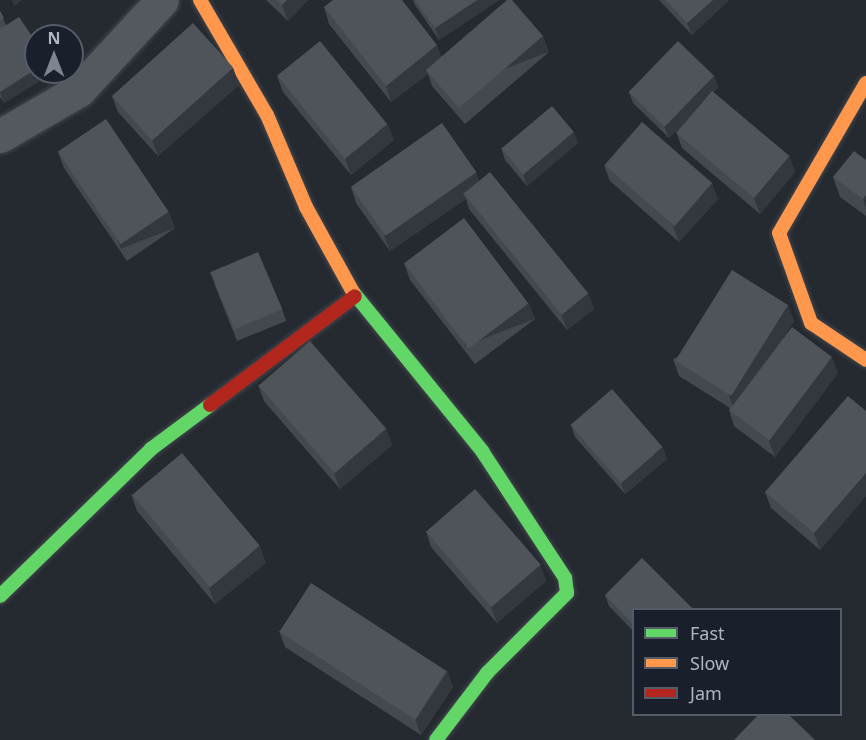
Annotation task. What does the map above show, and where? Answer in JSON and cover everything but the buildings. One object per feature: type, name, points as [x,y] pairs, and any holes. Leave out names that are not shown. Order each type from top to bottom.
[{"type":"street","points":[[0,136],[79,90],[162,0]]},
{"type":"street","points":[[200,0],[267,115],[306,207],[355,296],[482,451],[566,578],[567,593],[487,673],[436,740]]},
{"type":"street","points":[[866,83],[779,233],[811,323],[826,337],[866,360]]},
{"type":"street","points":[[0,596],[151,449],[355,296]]},
{"type":"traffic: fast","points":[[353,292],[482,451],[565,578],[567,593],[487,673],[436,740]]},
{"type":"traffic: fast","points":[[0,596],[151,449],[210,405]]},
{"type":"traffic: slow","points":[[200,0],[267,115],[306,207],[353,292]]},
{"type":"traffic: slow","points":[[866,83],[779,233],[811,323],[866,360]]},
{"type":"traffic: jam","points":[[210,405],[355,296]]}]
